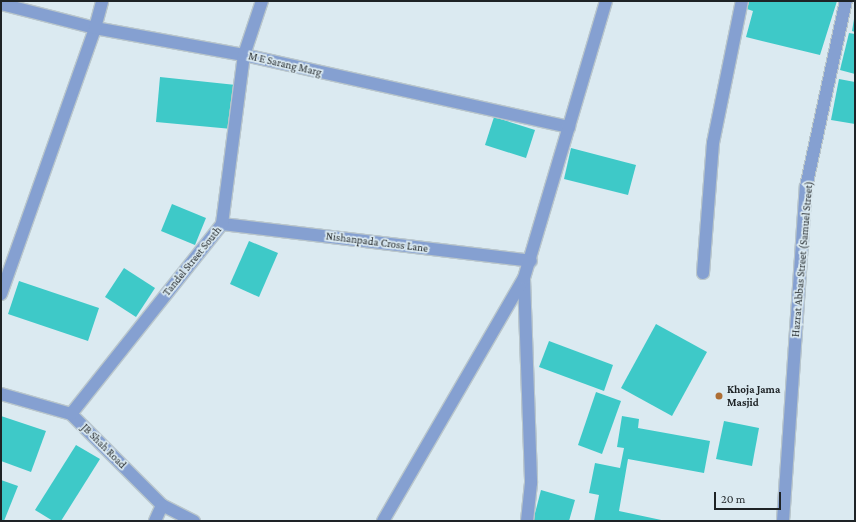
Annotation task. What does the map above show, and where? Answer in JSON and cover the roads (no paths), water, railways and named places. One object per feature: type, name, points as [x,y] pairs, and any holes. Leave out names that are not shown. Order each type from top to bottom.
[{"type":"street","points":[[1,294],[95,28],[102,1]]},
{"type":"street","name":"Tandel Street South","points":[[71,414],[222,224],[244,55],[262,1]]},
{"type":"street","points":[[383,521],[524,278],[531,260],[606,1]]},
{"type":"street","points":[[703,274],[713,143],[742,1]]},
{"type":"street","name":"Hazrat Abbas Street (Samuel Street)","points":[[783,521],[806,187],[846,1]]},
{"type":"street","name":"M E Sarang Marg","points":[[1,4],[95,28],[244,55],[569,127]]},
{"type":"street","name":"Nishanpada Cross Lane","points":[[222,224],[531,260]]},
{"type":"street","points":[[524,278],[531,483],[527,521]]},
{"type":"street","name":"JB Shah Road","points":[[1,394],[71,414],[162,505],[194,521]]},
{"type":"street","points":[[155,521],[162,505]]},
{"type":"place","name":"Khoja Jama Masjid","points":[[719,396]]}]
